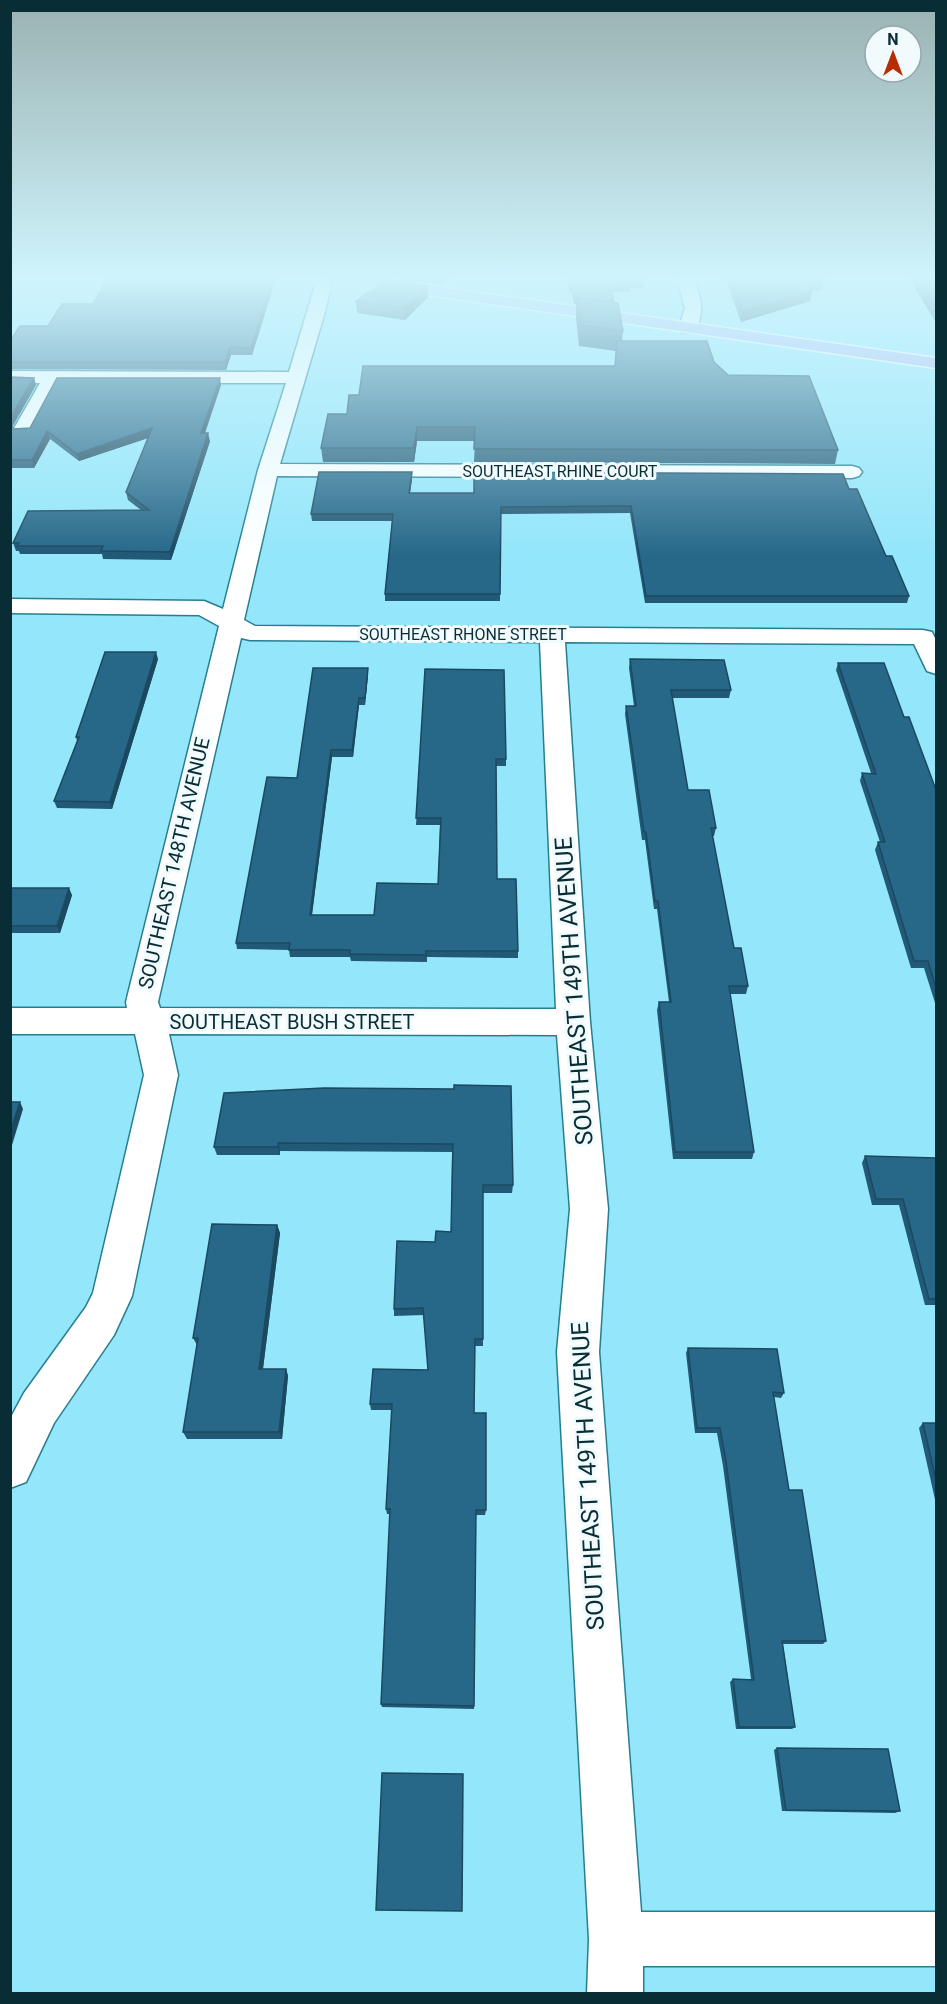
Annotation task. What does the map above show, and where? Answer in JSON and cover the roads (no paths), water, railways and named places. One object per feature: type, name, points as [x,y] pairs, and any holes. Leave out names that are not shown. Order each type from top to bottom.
[{"type":"street","name":"SOUTHEAST 148TH AVENUE","points":[[10,1466],[39,1408],[86,1344],[112,1296],[161,1075],[159,1058],[142,1002],[268,470],[298,369]]},
{"type":"street","points":[[10,377],[295,378]]},
{"type":"street","points":[[23,430],[52,377]]},
{"type":"street","name":"SOUTHEAST RHINE COURT","points":[[268,470],[852,472]]},
{"type":"street","name":"SOUTHEAST RHONE STREET","points":[[10,606],[204,608],[249,633],[923,637],[936,666]]},
{"type":"street","name":"SOUTHEAST 149TH AVENUE","points":[[552,635],[573,1022],[589,1209],[578,1352],[616,1939],[615,1994]]},
{"type":"street","name":"SOUTHEAST BUSH STREET","points":[[10,1021],[573,1022]]},
{"type":"street","points":[[616,1939],[936,1939]]}]
